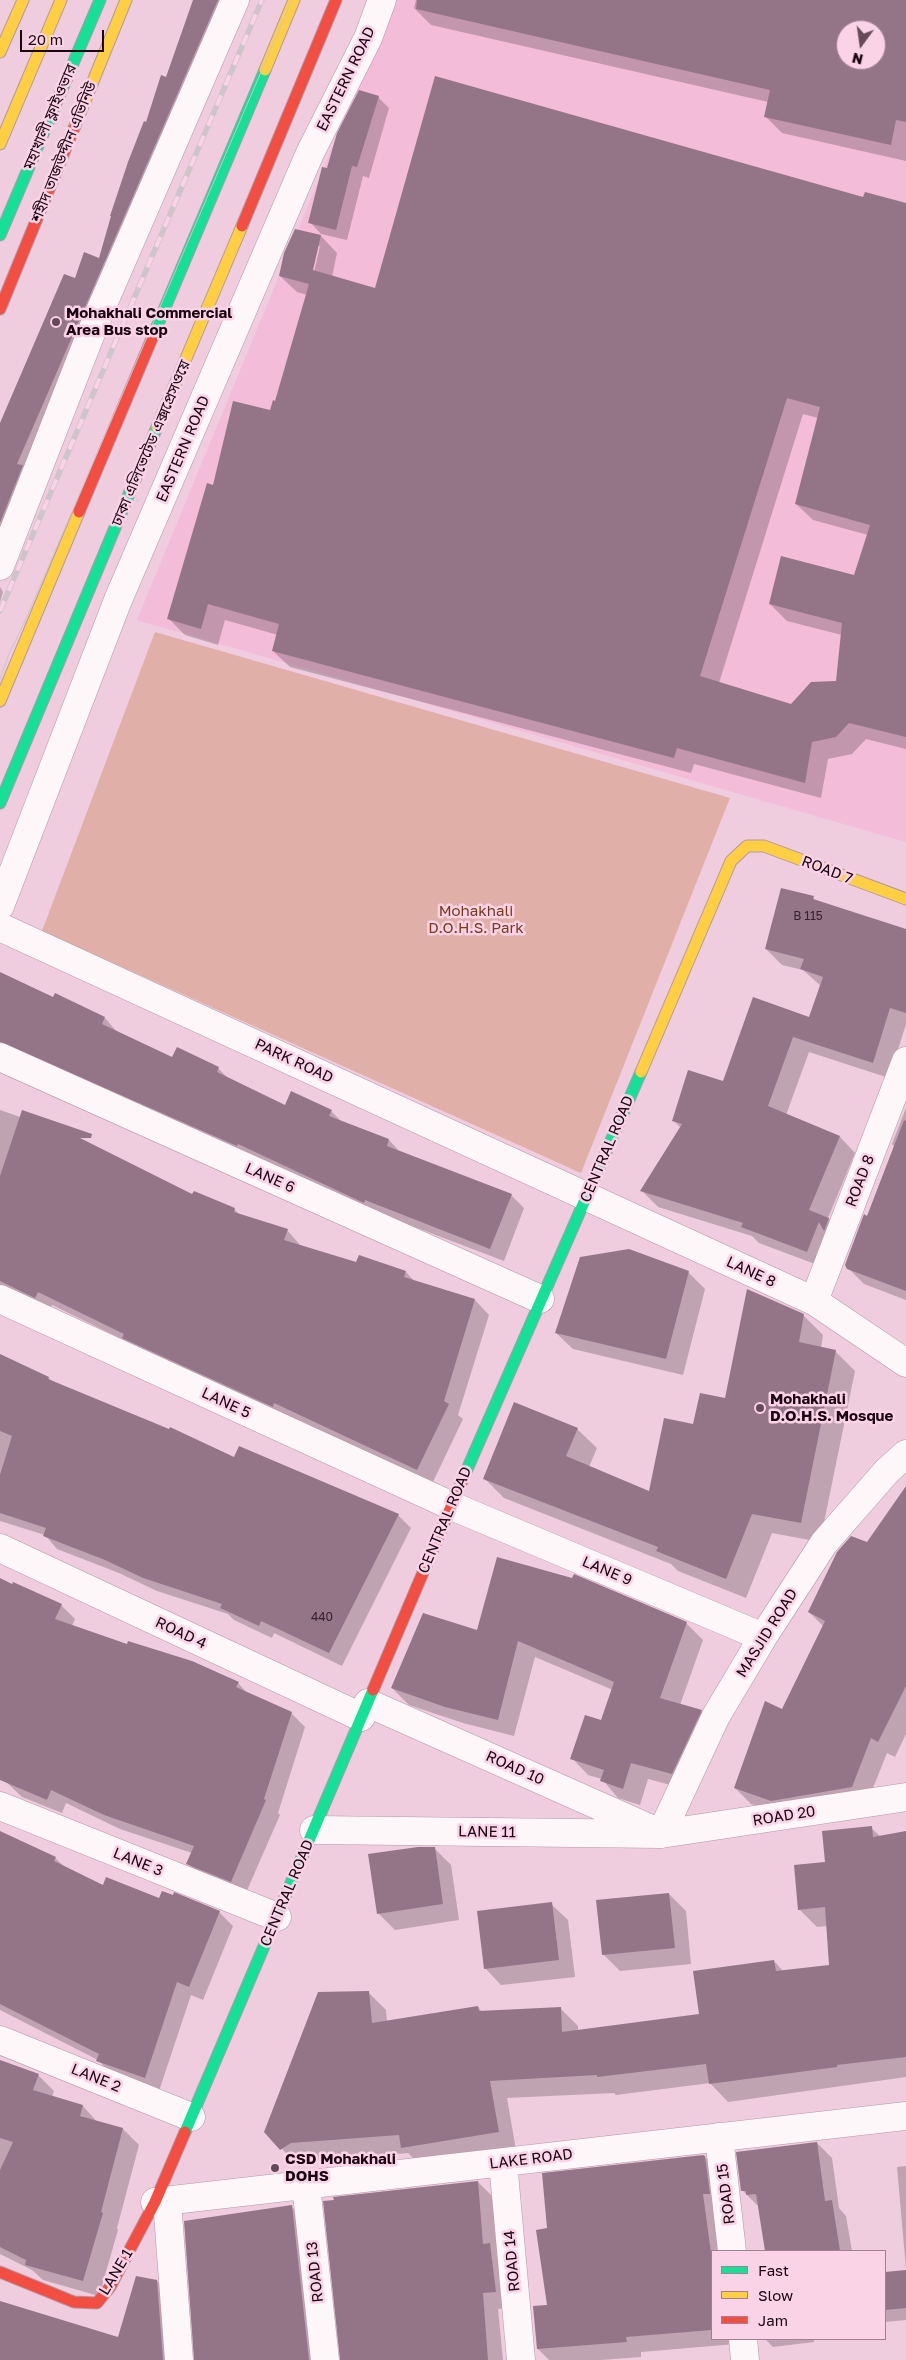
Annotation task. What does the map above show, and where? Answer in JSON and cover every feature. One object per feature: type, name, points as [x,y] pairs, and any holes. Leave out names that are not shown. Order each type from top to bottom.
[{"type":"main road","points":[[0,52],[23,0]]},
{"type":"main road","points":[[0,144],[62,0]]},
{"type":"main road","name":"মহাখালী ফ্লাইওভার","points":[[0,235],[100,0]]},
{"type":"main road","name":"শহীদ তাজউদ্দীন এভিনিউ","points":[[1,306],[126,0]]},
{"type":"main road","points":[[0,701],[294,0]]},
{"type":"main road","name":"ঢাকা এলিভেটেড এক্সপ্রেসওয়ে","points":[[0,803],[336,0]]},
{"type":"main road","name":"ROAD 7","points":[[748,846],[764,846],[906,899]]},
{"type":"main road","name":"CENTRAL ROAD","points":[[161,2202],[191,2117],[540,1299],[588,1195],[731,861],[748,846]]},
{"type":"main road","name":"LANE 1","points":[[0,2272],[74,2302],[97,2303],[110,2287],[161,2202]]},
{"type":"street","points":[[0,566],[97,318],[235,0]]},
{"type":"street","name":"EASTERN ROAD","points":[[0,906],[118,600],[310,153],[368,38],[382,0]]},
{"type":"street","name":"PARK ROAD","points":[[0,927],[588,1195]]},
{"type":"street","name":"LANE 6","points":[[0,1057],[540,1299]]},
{"type":"street","name":"ROAD 8","points":[[814,1301],[906,1061]]},
{"type":"street","name":"LANE 8","points":[[588,1195],[814,1301],[906,1363]]},
{"type":"street","name":"LANE 5","points":[[0,1299],[452,1506]]},
{"type":"street","name":"MASJID ROAD","points":[[661,1834],[716,1716],[763,1637],[824,1543],[887,1472],[906,1454]]},
{"type":"street","name":"LANE 9","points":[[452,1506],[763,1637]]},
{"type":"street","name":"ROAD 4","points":[[0,1548],[365,1710]]},
{"type":"street","name":"ROAD 10","points":[[365,1710],[661,1834]]},
{"type":"street","name":"ROAD 20","points":[[661,1834],[906,1797]]},
{"type":"street","name":"LANE 3","points":[[0,1806],[276,1917]]},
{"type":"street","name":"LANE 11","points":[[314,1830],[661,1834]]},
{"type":"street","name":"LANE 2","points":[[0,2040],[191,2117]]},
{"type":"street","name":"LAKE ROAD","points":[[161,2202],[906,2116]]},
{"type":"street","name":"ROAD 15","points":[[719,2137],[732,2250]]},
{"type":"street","name":"ROAD 14","points":[[503,2162],[521,2360]]},
{"type":"street","name":"ROAD 13","points":[[306,2185],[325,2360]]},
{"type":"street","points":[[161,2202],[179,2360]]},
{"type":"street","points":[[743,2340],[745,2360]]},
{"type":"shaded area","points":[[393,0],[556,0],[836,63],[836,70],[866,70],[906,79],[906,842],[137,620]]},
{"type":"green space","name":"Mohakhali D.O.H.S. Park","points":[[155,632],[730,798],[581,1173],[42,931]]},
{"type":"building","points":[[193,0],[218,0],[17,464],[23,465],[0,523],[0,423],[64,274],[75,278],[84,252],[99,258],[110,216],[128,162],[144,121],[146,122],[161,75],[166,77]]},
{"type":"building","points":[[417,0],[906,0],[906,122],[896,120],[891,145],[764,117],[770,90],[416,9]]},
{"type":"building","points":[[435,76],[863,197],[865,192],[906,203],[906,737],[849,723],[836,737],[812,742],[805,783],[677,748],[674,758],[272,651],[279,624],[208,604],[201,629],[167,619],[207,483],[213,485],[233,401],[270,410],[273,400],[275,401],[309,284],[279,276],[284,253],[295,229],[321,235],[313,270],[375,288]],"holes":[[[787,398],[820,407],[795,504],[870,525],[854,575],[781,556],[769,604],[842,623],[836,681],[811,682],[791,704],[700,676]]]},
{"type":"building","points":[[359,90],[379,96],[357,167],[352,166],[336,230],[308,223],[322,167],[327,168],[337,133]]},
{"type":"building","points":[[781,888],[814,896],[813,899],[906,929],[906,1013],[890,1008],[873,1063],[793,1037],[768,1106],[840,1136],[809,1210],[829,1218],[824,1231],[819,1222],[807,1252],[741,1227],[743,1223],[640,1191],[682,1124],[672,1121],[688,1070],[723,1081],[753,997],[809,1017],[823,977],[800,969],[804,959],[765,949]]},
{"type":"building","points":[[0,972],[53,997],[55,993],[105,1017],[102,1024],[172,1057],[177,1047],[219,1067],[217,1072],[285,1105],[291,1091],[332,1110],[329,1116],[389,1139],[387,1146],[512,1194],[490,1249],[365,1200],[364,1203],[238,1144],[237,1146],[0,1042]]},
{"type":"building","points":[[22,1110],[92,1134],[91,1138],[80,1138],[192,1194],[194,1191],[235,1208],[234,1212],[288,1229],[284,1240],[356,1262],[359,1255],[406,1271],[404,1277],[475,1299],[444,1401],[449,1404],[417,1470],[274,1403],[273,1407],[122,1338],[124,1334],[38,1292],[35,1298],[0,1281],[0,1176]]},
{"type":"building","points":[[904,1120],[906,1121],[906,1291],[847,1269],[845,1265],[864,1214],[867,1216]]},
{"type":"building","points":[[629,1249],[689,1271],[666,1359],[555,1333],[580,1257]]},
{"type":"building","points":[[747,1289],[804,1314],[799,1342],[836,1350],[801,1523],[752,1514],[726,1579],[656,1551],[658,1547],[483,1479],[514,1402],[578,1428],[566,1456],[649,1491],[664,1418],[693,1424],[700,1393],[725,1398]]},
{"type":"building","points":[[0,1354],[49,1377],[48,1379],[169,1429],[170,1427],[234,1457],[239,1446],[399,1514],[329,1653],[261,1621],[259,1626],[220,1608],[222,1604],[143,1578],[105,1560],[43,1536],[46,1528],[0,1513],[0,1475],[12,1436],[0,1431]]},
{"type":"building","points":[[906,1486],[906,1686],[878,1742],[871,1738],[852,1787],[771,1801],[734,1788],[765,1701],[782,1709],[825,1621],[808,1612],[837,1552],[851,1536],[867,1542]]},
{"type":"building","points":[[497,1557],[572,1578],[574,1574],[687,1622],[660,1698],[702,1710],[672,1774],[631,1763],[623,1789],[600,1781],[604,1770],[570,1759],[585,1715],[601,1720],[614,1682],[518,1641],[498,1720],[445,1707],[391,1688],[423,1613],[477,1630]]},
{"type":"building","points":[[0,1578],[62,1604],[55,1619],[127,1644],[128,1641],[192,1661],[239,1682],[236,1687],[292,1712],[264,1799],[266,1800],[231,1882],[186,1864],[194,1846],[104,1815],[51,1790],[47,1800],[0,1780]]},
{"type":"building","points":[[872,1826],[873,1837],[906,1831],[906,2057],[709,2084],[706,2064],[597,2077],[597,2075],[490,2081],[499,2132],[401,2148],[399,2135],[291,2143],[280,2150],[264,2132],[318,1992],[369,1991],[372,2023],[478,2006],[479,2011],[561,2007],[562,2032],[699,2014],[693,1971],[774,1960],[776,1971],[829,1965],[825,1907],[798,1910],[794,1865],[825,1862],[822,1831]]},
{"type":"building","points":[[0,1831],[56,1857],[54,1861],[103,1885],[106,1877],[159,1898],[162,1891],[173,1895],[174,1892],[220,1911],[189,1987],[177,1982],[145,2078],[96,2061],[99,2054],[0,2004]]},
{"type":"building","points":[[418,1847],[435,1847],[443,1904],[377,1914],[368,1854]]},
{"type":"building","points":[[669,1893],[675,1948],[602,1955],[596,1900]]},
{"type":"building","points":[[552,1902],[559,1960],[484,1969],[477,1911]]},
{"type":"building","points":[[0,2060],[39,2074],[33,2090],[83,2105],[80,2116],[123,2128],[101,2212],[103,2213],[83,2281],[25,2265],[26,2260],[0,2247],[0,2170],[13,2142],[0,2138]]},
{"type":"building","points":[[817,2142],[825,2201],[832,2200],[840,2250],[765,2250],[756,2194],[746,2195],[746,2191],[741,2191],[736,2152]]},
{"type":"building","points":[[705,2156],[710,2194],[703,2194],[711,2253],[711,2330],[626,2337],[627,2342],[537,2349],[533,2306],[547,2305],[536,2230],[547,2228],[542,2173]]},
{"type":"building","points":[[478,2181],[483,2244],[490,2243],[496,2292],[483,2293],[488,2360],[340,2360],[323,2201],[334,2200],[333,2197]]},
{"type":"building","points":[[292,2205],[309,2360],[194,2360],[184,2221]]},
{"type":"building","points":[[906,2270],[906,2308],[886,2310],[886,2272]]},
{"type":"building","points":[[136,2276],[157,2280],[163,2360],[0,2360],[0,2301],[118,2337]]},
{"type":"tram line","points":[[0,679],[9,654],[25,621],[292,0]]},
{"type":"railway","points":[[0,611],[262,0]]},
{"type":"traffic: fast","points":[[0,235],[100,0]]},
{"type":"traffic: fast","points":[[153,336],[265,70]]},
{"type":"traffic: fast","points":[[0,803],[157,427]]},
{"type":"traffic: fast","points":[[465,1474],[641,1072]]},
{"type":"traffic: fast","points":[[185,2132],[373,1690]]},
{"type":"traffic: slow","points":[[0,52],[23,0]]},
{"type":"traffic: slow","points":[[0,144],[61,0]]},
{"type":"traffic: slow","points":[[74,128],[126,0]]},
{"type":"traffic: slow","points":[[265,70],[294,0]]},
{"type":"traffic: slow","points":[[157,427],[242,226]]},
{"type":"traffic: slow","points":[[0,701],[79,512]]},
{"type":"traffic: slow","points":[[641,1072],[731,861],[747,846],[764,846],[906,899]]},
{"type":"traffic: jam","points":[[242,226],[336,0]]},
{"type":"traffic: jam","points":[[0,309],[74,128]]},
{"type":"traffic: jam","points":[[79,512],[153,336]]},
{"type":"traffic: jam","points":[[373,1690],[465,1474]]},
{"type":"traffic: jam","points":[[0,2272],[74,2302],[97,2303],[110,2287],[155,2202],[185,2132]]},
{"type":"place","name":"Mohakhali Commercial Area Bus stop","points":[[56,322]]},
{"type":"place","name":"Mohakhali D.O.H.S. Mosque","points":[[760,1408]]},
{"type":"place","name":"CSD Mohakhali DOHS","points":[[275,2168]]}]
